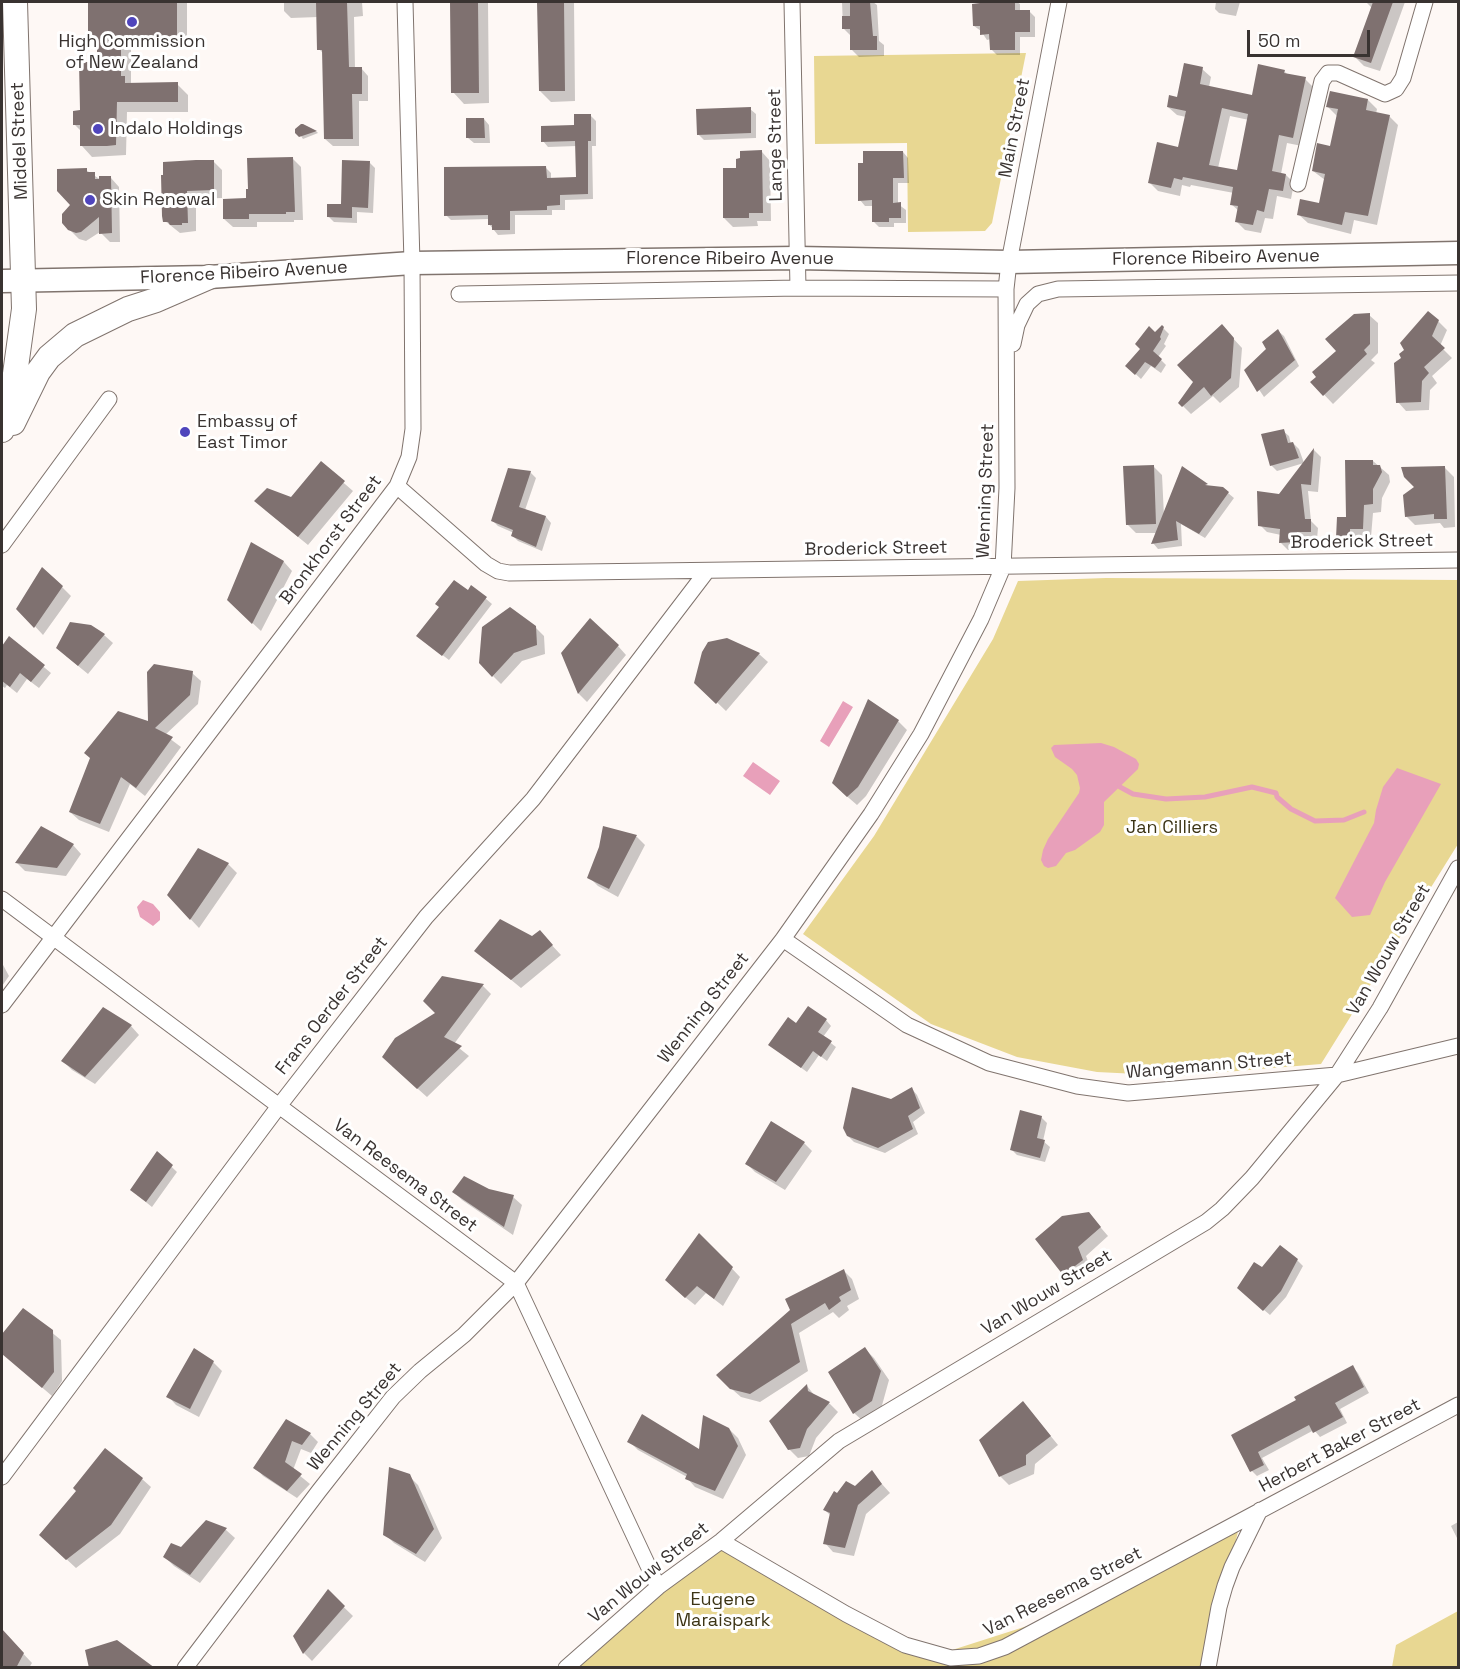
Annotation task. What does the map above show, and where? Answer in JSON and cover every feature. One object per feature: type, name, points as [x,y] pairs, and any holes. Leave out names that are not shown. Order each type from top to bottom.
[{"type":"main road","name":"Middel Street","points":[[2,430],[15,374],[24,309],[13,280],[15,2]]},
{"type":"main road","name":"Florence Ribeiro Avenue","points":[[13,280],[209,277],[412,263],[797,258],[1009,262],[1458,253]]},
{"type":"main road","points":[[2,445],[38,372],[60,347],[89,327],[209,277]]},
{"type":"street","name":"Bronkhorst Street","points":[[2,1005],[397,486],[409,457],[412,443],[412,263],[405,2]]},
{"type":"street","name":"Lange Street","points":[[792,2],[798,288]]},
{"type":"street","name":"Main Street","points":[[1009,262],[1059,2]]},
{"type":"street","points":[[1298,184],[1322,81],[1328,74],[1338,73],[1385,94],[1396,88],[1404,78],[1425,2]]},
{"type":"street","name":"Wenning Street","points":[[185,1668],[393,1397],[420,1371],[464,1335],[516,1283],[783,939],[871,814],[921,734],[995,591],[1003,567],[1007,488],[1006,289],[1009,262]]},
{"type":"street","points":[[1008,374],[1017,325],[1022,312],[1038,294],[1058,289],[1458,284]]},
{"type":"street","points":[[459,294],[798,288],[1006,289]]},
{"type":"street","points":[[2,545],[109,399]]},
{"type":"street","name":"Broderick Street","points":[[397,486],[478,557],[498,571],[519,574],[1458,560]]},
{"type":"street","name":"Frans Oerder Street","points":[[2,1477],[279,1106],[426,917],[533,799],[707,572]]},
{"type":"street","name":"Van Wouw Street","points":[[566,1668],[658,1587],[721,1541],[851,1433],[1206,1222],[1222,1209],[1252,1178],[1337,1075],[1380,1008],[1458,868]]},
{"type":"street","name":"Van Reesema Street","points":[[2,899],[516,1283],[658,1587]]},
{"type":"street","name":"Wangemann Street","points":[[783,939],[907,1025],[988,1063],[1077,1086],[1128,1094],[1337,1075],[1458,1046]]},
{"type":"street","name":"Herbert Baker Street","points":[[1208,1668],[1225,1586],[1260,1510],[1458,1405]]},
{"type":"street","name":"Van Reesema Street","points":[[721,1541],[846,1614],[905,1645],[951,1658],[979,1656],[1005,1647],[1260,1510]]},
{"type":"green space","points":[[1026,53],[992,223],[985,231],[908,232],[907,143],[815,144],[814,56]]},
{"type":"green space","name":"Jan Cilliers","points":[[1106,578],[1458,580],[1458,844],[1321,1064],[1177,1076],[1097,1072],[1017,1057],[931,1024],[803,934],[874,836],[993,639],[1018,581]]},
{"type":"green space","name":"Eugene Maraispark","points":[[1238,1531],[1208,1667],[561,1668],[718,1541],[924,1659],[1099,1603]]},
{"type":"green space","points":[[1458,1611],[1458,1667],[1392,1667],[1396,1645]]},
{"type":"shaded area","points":[[843,701],[853,707],[829,747],[820,741]]},
{"type":"shaded area","points":[[1101,743],[1136,759],[1139,764],[1138,769],[1104,802],[1104,825],[1100,832],[1075,850],[1066,853],[1056,866],[1048,868],[1041,860],[1043,850],[1080,788],[1077,775],[1055,757],[1051,748],[1054,745]]},
{"type":"shaded area","points":[[753,762],[780,781],[770,795],[743,776]]},
{"type":"shaded area","points":[[1397,768],[1441,784],[1385,882],[1370,915],[1352,917],[1335,898],[1374,823],[1383,787]]},
{"type":"shaded area","points":[[143,900],[153,904],[160,912],[160,920],[153,926],[140,917],[137,907]]},
{"type":"building","points":[[88,2],[177,2],[177,36],[121,37],[121,76],[125,76],[125,83],[178,82],[178,102],[117,102],[116,145],[80,146],[80,125],[73,125],[73,111],[80,110],[79,62],[97,62],[97,37],[88,37]]},
{"type":"building","points":[[316,2],[347,2],[349,67],[362,67],[362,94],[352,94],[353,139],[324,139],[322,50],[317,50]]},
{"type":"building","points":[[450,2],[478,2],[479,93],[451,93]]},
{"type":"building","points":[[537,2],[564,2],[565,91],[539,91]]},
{"type":"building","points":[[850,2],[870,2],[873,36],[877,36],[877,50],[850,50],[850,29],[842,29],[842,16],[850,16]]},
{"type":"building","points":[[1015,2],[1015,10],[1030,10],[1030,32],[1015,32],[1015,50],[990,50],[989,34],[980,35],[980,26],[973,26],[972,4]]},
{"type":"building","points":[[1373,2],[1393,2],[1371,63],[1353,57]]},
{"type":"building","points":[[1184,63],[1203,67],[1200,84],[1252,95],[1258,64],[1285,70],[1284,73],[1306,77],[1293,138],[1279,135],[1272,171],[1286,174],[1283,191],[1269,189],[1264,212],[1257,210],[1253,225],[1235,222],[1238,206],[1230,205],[1233,187],[1183,177],[1182,180],[1174,178],[1171,188],[1148,183],[1157,142],[1178,147],[1186,111],[1167,107],[1169,95],[1177,97]],"holes":[[[1222,108],[1248,114],[1237,170],[1209,165]]]},
{"type":"building","points":[[1330,91],[1368,99],[1366,110],[1390,115],[1368,216],[1345,212],[1342,225],[1297,215],[1300,199],[1319,203],[1325,174],[1312,171],[1317,143],[1330,146],[1338,109],[1326,107]]},
{"type":"building","points":[[751,107],[751,133],[697,135],[696,109]]},
{"type":"building","points":[[574,114],[591,114],[591,141],[588,141],[588,194],[560,195],[560,205],[547,206],[547,210],[510,211],[510,230],[492,230],[492,225],[488,225],[488,215],[444,216],[444,167],[546,166],[547,178],[576,177],[575,141],[541,142],[541,126],[574,125]]},
{"type":"building","points":[[466,118],[484,118],[485,138],[466,138]]},
{"type":"building","points":[[301,124],[317,131],[299,137],[295,129]]},
{"type":"building","points":[[762,150],[763,213],[749,213],[749,218],[723,218],[723,168],[736,168],[736,159],[740,158],[740,151]]},
{"type":"building","points":[[863,151],[903,151],[904,178],[893,178],[893,203],[901,202],[901,218],[889,218],[889,222],[872,222],[872,200],[858,201],[858,163],[863,163]]},
{"type":"building","points":[[293,157],[295,212],[249,214],[249,219],[223,219],[223,199],[246,198],[247,158]]},
{"type":"building","points":[[214,160],[214,190],[187,191],[188,223],[170,225],[168,222],[163,222],[161,175],[163,175],[163,162]]},
{"type":"building","points":[[342,160],[370,161],[368,208],[352,207],[352,218],[327,217],[327,204],[341,204]]},
{"type":"building","name":"Skin Renewal","points":[[87,168],[87,172],[95,172],[95,179],[99,179],[99,176],[111,176],[112,233],[99,234],[99,217],[81,232],[76,233],[68,230],[62,223],[62,214],[70,205],[57,191],[57,169]]},
{"type":"building","points":[[1428,311],[1439,320],[1432,336],[1445,348],[1424,367],[1429,373],[1422,381],[1421,402],[1396,403],[1394,363],[1401,358],[1399,354],[1404,350],[1400,343]]},
{"type":"building","points":[[1370,313],[1370,344],[1364,350],[1367,354],[1323,396],[1310,382],[1316,377],[1312,372],[1336,351],[1325,339],[1354,314]]},
{"type":"building","points":[[1222,324],[1234,338],[1231,378],[1211,396],[1204,387],[1182,407],[1178,403],[1193,382],[1177,365]]},
{"type":"building","points":[[1162,325],[1164,327],[1161,339],[1153,351],[1162,359],[1155,368],[1145,362],[1135,375],[1125,366],[1140,349],[1135,344],[1149,326],[1155,332]]},
{"type":"building","points":[[1278,329],[1295,360],[1257,392],[1244,370],[1266,349],[1262,342]]},
{"type":"building","points":[[1284,429],[1288,443],[1293,442],[1299,458],[1270,466],[1261,434]]},
{"type":"building","points":[[1314,448],[1311,485],[1301,484],[1305,519],[1311,519],[1311,532],[1297,532],[1296,542],[1279,543],[1280,529],[1258,526],[1257,491],[1279,494]]},
{"type":"building","points":[[1345,460],[1373,460],[1373,465],[1380,465],[1382,472],[1373,489],[1373,504],[1364,505],[1363,529],[1350,529],[1350,537],[1336,538],[1337,517],[1346,517]]},
{"type":"building","points":[[321,461],[345,481],[298,537],[254,501],[267,488],[291,497]]},
{"type":"building","points":[[1154,465],[1156,524],[1126,525],[1123,466]]},
{"type":"building","points":[[1182,466],[1208,484],[1205,485],[1223,487],[1229,492],[1199,534],[1176,521],[1178,540],[1151,544]]},
{"type":"building","points":[[1445,466],[1447,519],[1434,519],[1434,514],[1405,517],[1403,495],[1414,487],[1404,477],[1401,467]]},
{"type":"building","points":[[508,468],[531,471],[519,507],[546,516],[536,547],[511,536],[513,530],[491,521]]},
{"type":"building","points":[[251,542],[284,561],[252,624],[227,600]]},
{"type":"building","points":[[42,567],[63,586],[34,628],[16,609]]},
{"type":"building","points":[[454,580],[468,590],[471,585],[487,597],[442,656],[416,636],[439,607],[435,604]]},
{"type":"building","points":[[510,607],[536,626],[537,645],[514,653],[492,677],[479,663],[482,627]]},
{"type":"building","points":[[590,618],[619,645],[578,694],[561,653]]},
{"type":"building","points":[[70,622],[91,625],[105,634],[78,666],[56,648]]},
{"type":"building","points":[[9,636],[45,665],[31,682],[20,673],[10,687],[2,681],[2,646]]},
{"type":"building","points":[[727,638],[760,653],[716,704],[694,683],[702,652],[708,642]]},
{"type":"building","points":[[154,664],[193,671],[190,695],[155,728],[173,737],[136,788],[121,777],[100,824],[69,812],[90,758],[84,753],[118,711],[148,721],[147,672]]},
{"type":"building","points":[[868,699],[899,720],[858,787],[847,797],[832,783]]},
{"type":"building","points":[[41,826],[74,844],[57,868],[15,863]]},
{"type":"building","points":[[603,826],[637,835],[609,889],[587,878],[599,847]]},
{"type":"building","points":[[198,848],[229,863],[190,920],[167,895]]},
{"type":"building","points":[[500,919],[532,936],[540,930],[553,945],[511,980],[474,951]]},
{"type":"building","points":[[442,976],[484,984],[444,1037],[462,1046],[417,1089],[382,1057],[395,1038],[435,1013],[423,1001]]},
{"type":"building","points":[[808,1006],[827,1019],[818,1032],[832,1041],[821,1057],[813,1051],[801,1068],[768,1045],[788,1017],[796,1023]]},
{"type":"building","points":[[103,1007],[132,1025],[85,1077],[61,1061]]},
{"type":"building","points":[[852,1087],[891,1099],[912,1087],[920,1108],[908,1116],[913,1129],[878,1148],[847,1136],[843,1128]]},
{"type":"building","points":[[1020,1110],[1042,1116],[1037,1138],[1045,1140],[1040,1158],[1010,1150]]},
{"type":"building","points":[[771,1121],[805,1142],[776,1182],[745,1164]]},
{"type":"building","points":[[157,1151],[173,1165],[146,1202],[130,1190]]},
{"type":"building","points":[[464,1176],[489,1189],[514,1195],[504,1227],[452,1192]]},
{"type":"building","points":[[1089,1212],[1101,1227],[1078,1247],[1083,1260],[1063,1275],[1035,1239],[1062,1216]]},
{"type":"building","points":[[699,1233],[733,1267],[714,1299],[697,1286],[685,1298],[665,1280]]},
{"type":"building","points":[[1280,1245],[1298,1259],[1281,1291],[1263,1311],[1237,1288],[1254,1262],[1262,1267]]},
{"type":"building","points":[[844,1269],[851,1290],[839,1297],[841,1301],[829,1310],[825,1303],[791,1324],[800,1362],[750,1394],[730,1389],[716,1375],[790,1310],[785,1299]]},
{"type":"building","points":[[23,1308],[53,1330],[54,1372],[42,1388],[2,1354],[2,1334]]},
{"type":"building","points":[[865,1347],[881,1371],[872,1401],[853,1414],[828,1372]]},
{"type":"building","points":[[194,1348],[214,1361],[190,1409],[166,1397]]},
{"type":"building","points":[[1353,1365],[1364,1387],[1335,1403],[1343,1417],[1313,1433],[1309,1425],[1258,1452],[1264,1465],[1250,1472],[1231,1435],[1296,1400],[1294,1397]]},
{"type":"building","points":[[807,1384],[808,1391],[830,1402],[807,1429],[800,1448],[788,1450],[769,1421]]},
{"type":"building","points":[[1023,1401],[1051,1436],[1026,1455],[1026,1465],[999,1477],[979,1440]]},
{"type":"building","points":[[642,1414],[699,1449],[703,1415],[729,1428],[738,1446],[715,1491],[685,1479],[687,1474],[627,1442]]},
{"type":"building","points":[[286,1419],[311,1433],[302,1445],[292,1441],[285,1462],[302,1474],[287,1491],[253,1468]]},
{"type":"building","points":[[105,1448],[143,1478],[111,1525],[66,1560],[39,1535],[76,1491],[73,1488]]},
{"type":"building","points":[[389,1467],[410,1474],[434,1529],[416,1554],[383,1535]]},
{"type":"building","points":[[872,1470],[882,1484],[858,1505],[845,1548],[823,1544],[830,1513],[823,1510],[834,1491],[837,1493],[846,1481],[855,1486]]},
{"type":"building","points":[[206,1520],[227,1528],[190,1575],[163,1557],[171,1543],[181,1547]]},
{"type":"building","points":[[328,1589],[345,1606],[303,1654],[293,1636]]},
{"type":"building","points":[[2,1629],[24,1653],[16,1668],[2,1668]]},
{"type":"building","points":[[117,1640],[155,1668],[89,1668],[85,1650]]},
{"type":"waterway","points":[[1120,787],[1133,794],[1166,799],[1205,797],[1252,787],[1276,793],[1277,797],[1291,809],[1315,821],[1344,820],[1364,812]]},
{"type":"place","name":"High Commission of New Zealand","points":[[132,22]]},
{"type":"place","name":"Indalo Holdings","points":[[98,129]]},
{"type":"place","name":"Skin Renewal","points":[[90,200]]},
{"type":"place","name":"Embassy of East Timor","points":[[185,432]]}]
